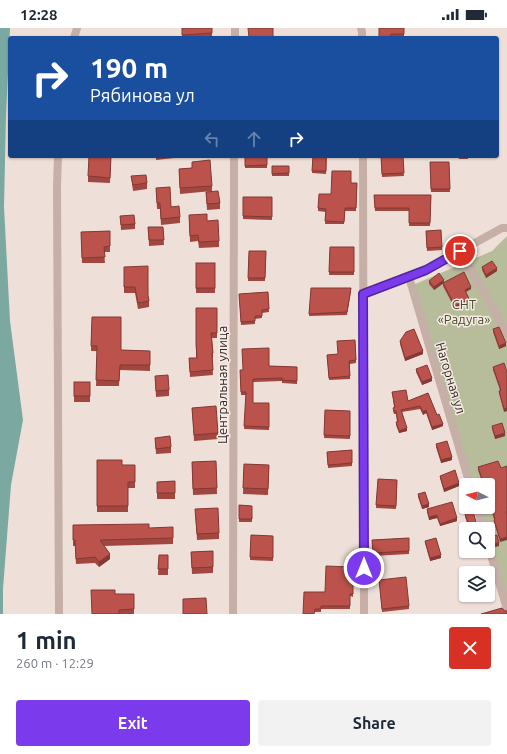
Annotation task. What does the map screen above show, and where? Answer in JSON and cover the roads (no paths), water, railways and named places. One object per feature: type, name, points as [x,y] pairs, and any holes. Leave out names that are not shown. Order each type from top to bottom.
[{"type":"street","points":[[58,158],[59,614]]},
{"type":"street","name":"Центральная улица","points":[[233,614],[234,158]]},
{"type":"street","points":[[363,158],[364,614]]},
{"type":"street","points":[[363,294],[426,270],[502,228],[507,228]]},
{"type":"street","points":[[460,251],[507,333]]},
{"type":"street","name":"Нагорная ул","points":[[409,277],[468,478]]},
{"type":"street","points":[[492,558],[507,609]]},
{"type":"water","points":[[0,28],[10,28],[10,36],[8,36],[4,207],[10,321],[23,420],[11,485],[3,589],[3,614],[0,614]]},
{"type":"park label","name":"СНТ «Радуга»","points":[[464,312]]}]
